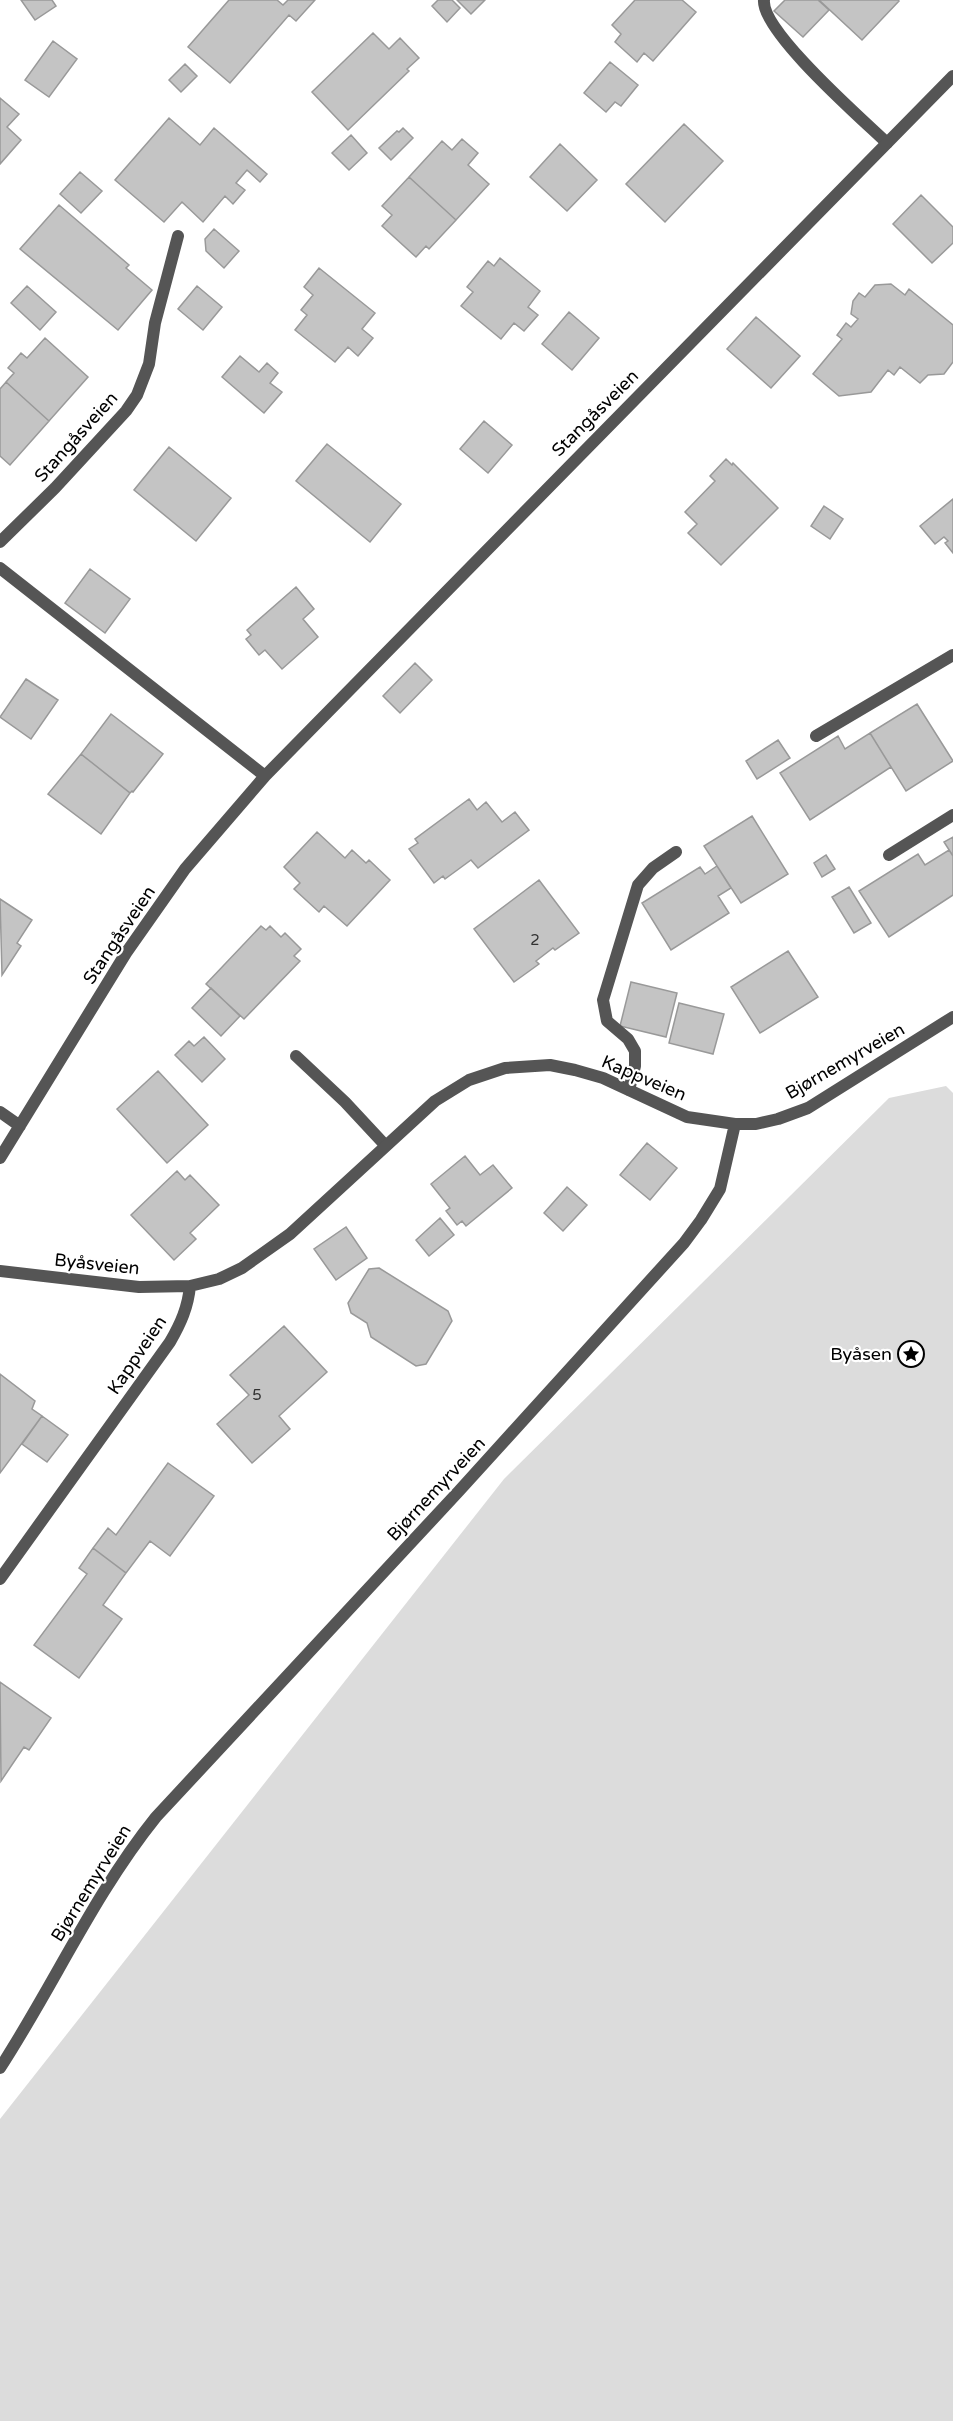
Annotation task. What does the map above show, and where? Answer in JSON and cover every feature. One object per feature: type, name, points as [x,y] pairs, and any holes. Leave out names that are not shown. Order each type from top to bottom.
[{"type":"street","points":[[764,0],[768,18],[786,44],[887,143]]},
{"type":"street","name":"Stangåsveien","points":[[0,1158],[126,953],[185,869],[265,776],[953,76]]},
{"type":"street","name":"Stangåsveien","points":[[0,543],[126,411],[137,395],[149,364],[155,323],[178,236]]},
{"type":"street","points":[[0,568],[265,776]]},
{"type":"street","points":[[816,736],[953,655]]},
{"type":"street","points":[[889,855],[953,815]]},
{"type":"street","points":[[629,1090],[635,1066],[635,1051],[628,1039],[607,1022],[603,1000],[638,885],[653,868],[676,852]]},
{"type":"street","name":"Bjørnemyrveien","points":[[0,2068],[107,1884],[130,1849],[156,1817],[459,1491],[684,1243],[720,1189],[735,1124],[756,1124],[808,1108],[953,1017]]},
{"type":"street","points":[[296,1056],[345,1102],[385,1145]]},
{"type":"street","name":"Kappveien","points":[[0,1579],[170,1342],[182,1320],[190,1286],[219,1279],[242,1268],[290,1234],[385,1145],[435,1101],[452,1090],[469,1080],[505,1068],[550,1065],[603,1078],[687,1116],[735,1124]]},
{"type":"street","points":[[0,1112],[20,1126]]},
{"type":"street","name":"Byåsveien","points":[[0,1271],[139,1287],[190,1286]]},
{"type":"shaded area","points":[[946,1086],[953,1093],[953,2421],[0,2421],[0,2119],[504,1479],[889,1098]]},
{"type":"building","points":[[21,0],[52,0],[56,6],[35,20]]},
{"type":"building","points":[[229,0],[277,0],[283,5],[288,0],[315,0],[296,21],[289,15],[230,83],[188,47]]},
{"type":"building","points":[[438,0],[452,0],[460,8],[447,22],[432,6]]},
{"type":"building","points":[[457,0],[485,0],[471,14]]},
{"type":"building","points":[[635,0],[682,0],[696,12],[653,61],[644,53],[637,62],[615,42],[621,34],[612,25]]},
{"type":"building","points":[[785,0],[818,0],[829,10],[803,37],[774,11]]},
{"type":"building","points":[[819,0],[898,0],[899,1],[862,40]]},
{"type":"building","points":[[373,33],[389,49],[400,38],[419,58],[407,69],[409,71],[348,130],[312,92]]},
{"type":"building","points":[[53,41],[77,59],[49,97],[25,80]]},
{"type":"building","points":[[610,62],[638,85],[621,106],[615,102],[606,112],[584,93]]},
{"type":"building","points":[[185,64],[197,76],[181,92],[169,80]]},
{"type":"building","points":[[0,98],[19,114],[7,127],[21,140],[0,164]]},
{"type":"building","points":[[169,118],[200,145],[214,128],[267,174],[260,182],[247,170],[236,183],[245,190],[233,204],[225,196],[203,222],[182,202],[164,222],[115,180]]},
{"type":"building","points":[[684,124],[723,161],[665,222],[626,184]]},
{"type":"building","points":[[403,128],[413,138],[391,160],[379,148]]},
{"type":"building","points":[[351,135],[367,153],[349,170],[332,153]]},
{"type":"building","points":[[462,139],[478,153],[468,165],[489,184],[456,220],[409,177],[442,141],[452,150]]},
{"type":"building","points":[[560,144],[597,180],[567,211],[530,177]]},
{"type":"building","points":[[80,172],[102,191],[81,213],[60,194]]},
{"type":"building","points":[[409,177],[456,220],[429,249],[426,246],[416,257],[382,226],[392,215],[382,206]]},
{"type":"building","points":[[921,195],[953,227],[953,243],[932,263],[893,224]]},
{"type":"building","points":[[59,205],[129,265],[126,268],[152,290],[118,330],[20,249]]},
{"type":"building","points":[[214,229],[239,251],[224,268],[206,251],[205,239]]},
{"type":"building","points":[[500,258],[540,291],[528,307],[538,315],[524,331],[514,323],[501,339],[461,306],[473,292],[467,287],[488,261],[494,266]]},
{"type":"building","points":[[319,268],[375,313],[362,329],[373,338],[358,356],[348,347],[335,362],[295,330],[307,315],[301,310],[313,295],[304,287]]},
{"type":"building","points":[[891,284],[905,295],[909,289],[953,325],[953,362],[944,374],[928,375],[920,383],[900,367],[894,375],[888,370],[871,392],[839,396],[813,374],[842,339],[837,335],[846,323],[851,327],[858,319],[851,314],[853,301],[859,293],[865,297],[875,285]]},
{"type":"building","points":[[27,286],[56,312],[40,330],[11,303]]},
{"type":"building","points":[[197,286],[222,307],[203,330],[178,309]]},
{"type":"building","points":[[569,312],[599,338],[572,370],[542,344]]},
{"type":"building","points":[[756,317],[800,356],[771,388],[727,349]]},
{"type":"building","points":[[45,338],[88,377],[49,421],[6,382],[14,373],[8,368],[21,353],[27,358]]},
{"type":"building","points":[[240,356],[259,372],[267,363],[278,373],[270,383],[282,392],[264,413],[222,377]]},
{"type":"building","points":[[6,382],[49,421],[10,465],[0,456],[0,389]]},
{"type":"building","points":[[484,421],[512,445],[488,473],[460,449]]},
{"type":"building","points":[[327,444],[401,504],[370,542],[296,481]]},
{"type":"building","points":[[169,447],[231,498],[196,541],[134,490]]},
{"type":"building","points":[[726,459],[732,465],[733,463],[778,508],[721,565],[688,533],[697,524],[685,512],[715,481],[710,476]]},
{"type":"building","points":[[953,499],[953,553],[945,543],[948,541],[944,537],[935,544],[920,526]]},
{"type":"building","points":[[824,506],[843,519],[830,539],[811,526]]},
{"type":"building","points":[[90,569],[130,599],[105,633],[65,603]]},
{"type":"building","points":[[296,587],[314,609],[303,619],[318,637],[282,669],[265,650],[259,655],[246,639],[251,635],[247,630]]},
{"type":"building","points":[[415,663],[432,680],[400,713],[383,696]]},
{"type":"building","points":[[26,679],[58,700],[31,739],[0,717]]},
{"type":"building","points":[[917,704],[953,761],[906,791],[870,733]]},
{"type":"building","points":[[111,714],[163,754],[130,793],[81,754]]},
{"type":"building","points":[[870,733],[891,767],[810,820],[780,773],[838,736],[845,749]]},
{"type":"building","points":[[778,740],[790,758],[757,779],[746,761]]},
{"type":"building","points":[[81,754],[130,793],[101,834],[48,794]]},
{"type":"building","points":[[469,799],[477,810],[486,802],[502,822],[515,812],[529,830],[478,868],[471,860],[445,879],[443,876],[434,883],[409,849],[418,843],[415,839]]},
{"type":"building","points":[[752,816],[788,874],[741,903],[704,846]]},
{"type":"building","points":[[317,832],[345,858],[352,850],[366,863],[369,860],[390,880],[347,926],[324,906],[319,912],[294,889],[300,883],[284,867]]},
{"type":"building","points":[[953,837],[953,856],[944,842]]},
{"type":"building","points":[[949,850],[953,856],[953,895],[889,937],[859,891],[918,854],[925,865]]},
{"type":"building","points":[[826,855],[835,869],[822,877],[814,863]]},
{"type":"building","points":[[717,866],[731,888],[718,896],[729,913],[671,950],[642,903],[700,867],[705,874]]},
{"type":"building","points":[[539,880],[579,933],[555,950],[553,948],[536,961],[539,964],[514,982],[474,929]]},
{"type":"building","points":[[849,887],[871,923],[854,933],[832,897]]},
{"type":"building","points":[[0,899],[32,920],[17,943],[21,946],[2,975]]},
{"type":"building","points":[[261,926],[266,930],[270,926],[281,937],[285,933],[301,949],[294,956],[300,961],[244,1019],[206,984]]},
{"type":"building","points":[[788,951],[818,997],[760,1033],[731,987]]},
{"type":"building","points":[[631,982],[677,993],[666,1037],[620,1026]]},
{"type":"building","points":[[211,988],[240,1016],[221,1036],[192,1008]]},
{"type":"building","points":[[679,1003],[724,1014],[713,1054],[669,1043]]},
{"type":"building","points":[[204,1037],[225,1059],[202,1082],[175,1055],[189,1041],[194,1046]]},
{"type":"building","points":[[158,1071],[208,1125],[167,1163],[117,1109]]},
{"type":"building","points":[[647,1143],[677,1168],[650,1200],[620,1175]]},
{"type":"building","points":[[465,1156],[480,1175],[493,1165],[512,1188],[466,1226],[462,1221],[457,1225],[446,1211],[450,1208],[431,1184]]},
{"type":"building","points":[[177,1171],[185,1180],[190,1175],[219,1205],[190,1233],[196,1239],[174,1260],[131,1215]]},
{"type":"building","points":[[567,1187],[587,1205],[563,1231],[544,1213]]},
{"type":"building","points":[[440,1218],[454,1235],[429,1256],[416,1240]]},
{"type":"building","points":[[346,1227],[367,1258],[336,1280],[314,1249]]},
{"type":"building","points":[[379,1268],[448,1311],[452,1321],[426,1364],[416,1366],[371,1337],[367,1323],[351,1313],[348,1303],[369,1269]]},
{"type":"building","points":[[284,1326],[327,1372],[279,1416],[290,1429],[252,1463],[217,1424],[249,1395],[230,1375]]},
{"type":"building","points":[[0,1374],[35,1401],[32,1409],[42,1416],[0,1473]]},
{"type":"building","points":[[42,1416],[68,1435],[47,1462],[22,1444]]},
{"type":"building","points":[[168,1463],[214,1496],[170,1556],[150,1541],[126,1573],[93,1548],[108,1528],[116,1535]]},
{"type":"building","points":[[93,1548],[126,1573],[103,1605],[122,1619],[79,1678],[34,1645],[87,1574],[79,1568]]},
{"type":"building","points":[[0,1682],[51,1718],[29,1750],[24,1747],[1,1781]]},
{"type":"place","name":"Byåsen","points":[[911,1354]]}]
